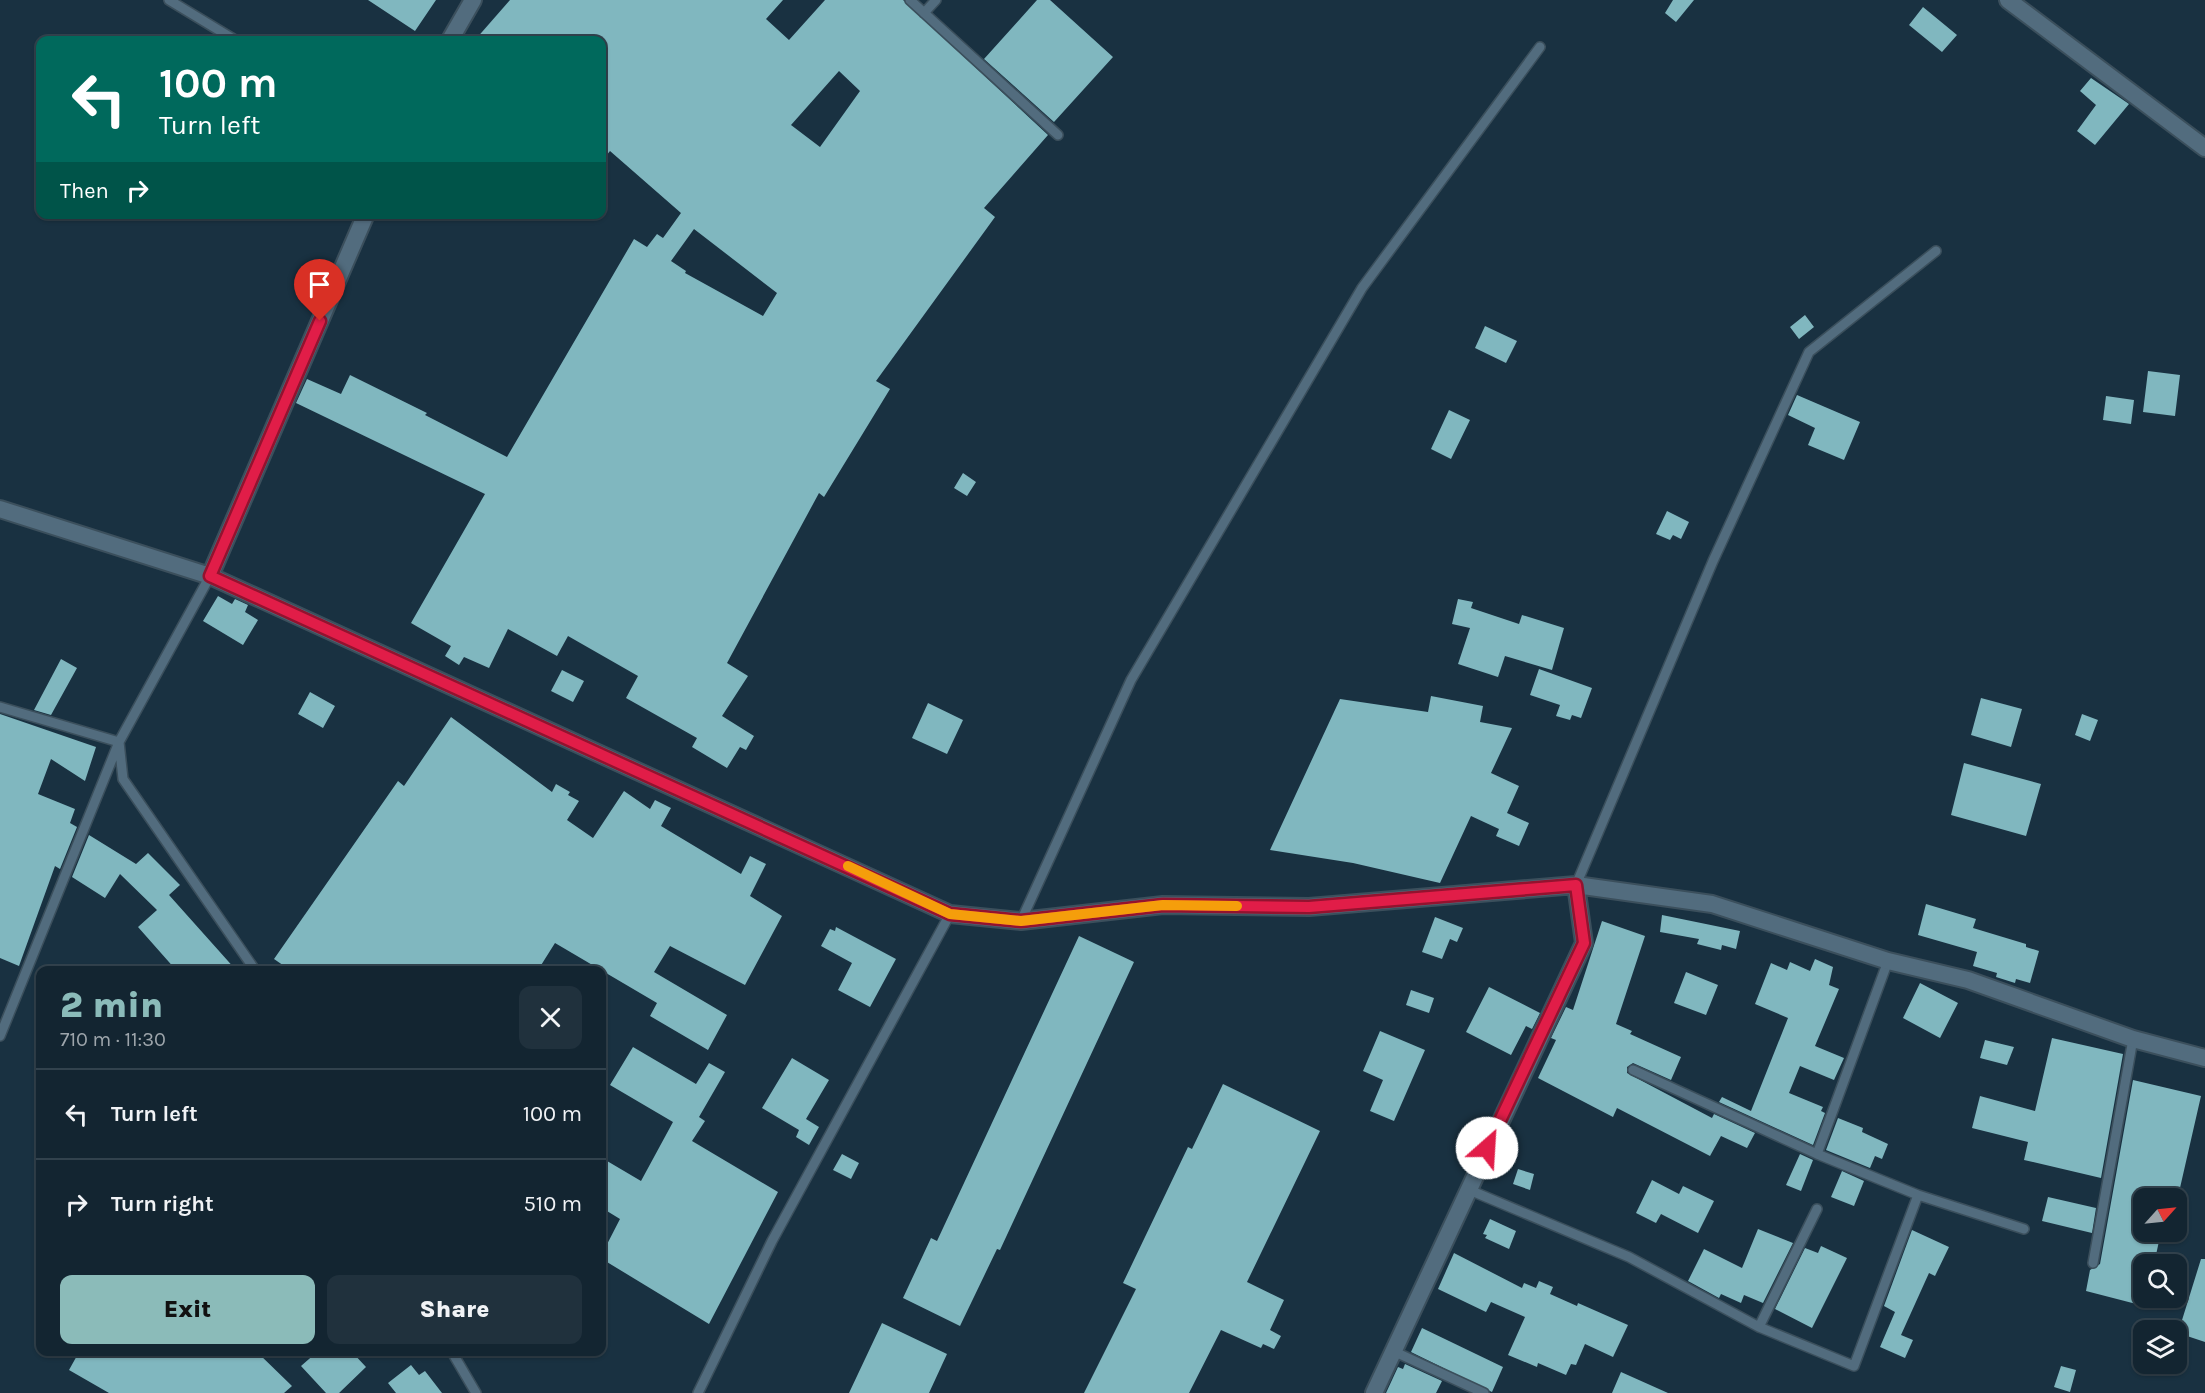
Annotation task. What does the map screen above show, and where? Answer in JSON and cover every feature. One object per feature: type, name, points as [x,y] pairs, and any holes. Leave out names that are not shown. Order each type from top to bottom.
[{"type":"street","points":[[452,36],[473,0]]},
{"type":"street","points":[[2008,0],[2205,148]]},
{"type":"street","points":[[210,576],[364,219]]},
{"type":"street","points":[[0,509],[210,576],[950,914],[1021,921],[1163,905],[1309,907],[1576,885],[1712,904],[1888,960],[1968,980],[2133,1039],[2205,1058]]},
{"type":"street","points":[[1374,1393],[1467,1189],[1584,943],[1576,885]]},
{"type":"lane","points":[[169,0],[228,36]]},
{"type":"lane","points":[[910,0],[1058,135]]},
{"type":"lane","points":[[924,13],[936,0]]},
{"type":"lane","points":[[1021,921],[1131,680],[1362,288],[1540,47]]},
{"type":"lane","points":[[1576,885],[1713,561],[1809,352],[1936,251]]},
{"type":"lane","points":[[0,1036],[119,742],[210,576]]},
{"type":"lane","points":[[0,707],[119,742]]},
{"type":"lane","points":[[119,742],[123,779],[252,966]]},
{"type":"lane","points":[[698,1393],[772,1241],[950,914]]},
{"type":"lane","points":[[1817,1154],[1888,960]]},
{"type":"lane","points":[[2093,1263],[2133,1039]]},
{"type":"lane","points":[[1633,1071],[1817,1154],[1918,1195],[2025,1229]]},
{"type":"lane","points":[[1467,1189],[1629,1257],[1759,1326],[1854,1366],[1918,1195]]},
{"type":"lane","points":[[1759,1326],[1817,1209]]},
{"type":"lane","points":[[1393,1351],[1484,1393]]},
{"type":"lane","points":[[454,1356],[476,1393]]},
{"type":"building","points":[[368,0],[436,0],[415,31]]},
{"type":"building","points":[[510,0],[783,0],[766,19],[789,40],[825,0],[903,0],[1048,135],[984,208],[995,217],[876,381],[890,389],[824,497],[819,493],[727,663],[748,676],[722,716],[754,736],[746,750],[740,747],[727,768],[692,747],[697,738],[626,698],[638,676],[568,636],[557,656],[508,629],[489,668],[464,657],[459,665],[445,656],[451,646],[411,623],[485,494],[296,403],[307,379],[341,394],[350,375],[427,413],[425,415],[507,457],[634,239],[647,247],[657,234],[663,238],[681,213],[610,151],[606,156],[606,36],[478,36]],"holes":[[[839,71],[860,91],[820,147],[791,125]],[[694,229],[777,293],[763,316],[685,273],[686,271],[671,261]]]},
{"type":"building","points":[[1037,0],[1050,0],[1113,57],[1054,122],[984,59]]},
{"type":"building","points":[[1673,0],[1694,0],[1676,22],[1665,13]]},
{"type":"building","points":[[1923,7],[1957,35],[1942,52],[1909,25]]},
{"type":"building","points":[[2091,78],[2129,104],[2095,145],[2077,131],[2096,105],[2080,91]]},
{"type":"building","points":[[1805,315],[1814,327],[1799,339],[1790,327]]},
{"type":"building","points":[[1485,326],[1517,341],[1506,363],[1475,348]]},
{"type":"building","points":[[2148,371],[2180,375],[2175,416],[2143,412]]},
{"type":"building","points":[[1797,395],[1860,422],[1844,460],[1808,445],[1815,428],[1788,415]]},
{"type":"building","points":[[2106,396],[2134,400],[2131,424],[2103,420]]},
{"type":"building","points":[[1449,410],[1470,420],[1451,459],[1431,449]]},
{"type":"building","points":[[963,473],[976,482],[967,496],[954,488]]},
{"type":"building","points":[[1667,511],[1689,522],[1681,539],[1673,535],[1670,540],[1656,534]]},
{"type":"building","points":[[218,596],[232,604],[235,599],[248,605],[245,612],[258,620],[243,645],[203,621]]},
{"type":"building","points":[[1458,599],[1473,602],[1471,608],[1519,624],[1522,615],[1564,628],[1552,670],[1505,656],[1498,677],[1458,664],[1470,628],[1452,624]]},
{"type":"building","points":[[61,659],[77,668],[51,715],[34,710]]},
{"type":"building","points":[[1539,669],[1592,688],[1581,718],[1572,715],[1570,720],[1556,716],[1560,705],[1530,695]]},
{"type":"building","points":[[562,670],[584,681],[573,702],[551,691]]},
{"type":"building","points":[[310,692],[335,706],[323,728],[298,714]]},
{"type":"building","points":[[1431,696],[1483,706],[1480,722],[1512,728],[1491,773],[1519,786],[1507,813],[1529,823],[1519,846],[1496,836],[1499,829],[1471,816],[1440,883],[1353,863],[1270,850],[1340,699],[1428,712]]},
{"type":"building","points":[[1981,698],[2022,709],[2011,747],[1971,735]]},
{"type":"building","points":[[928,703],[963,720],[947,754],[912,738]]},
{"type":"building","points":[[0,714],[96,747],[85,781],[51,759],[38,794],[75,809],[70,823],[77,827],[60,869],[55,866],[19,966],[0,958]]},
{"type":"building","points":[[2082,714],[2098,720],[2090,741],[2075,735]]},
{"type":"building","points":[[451,717],[552,792],[556,784],[570,792],[568,795],[579,801],[567,820],[593,838],[624,791],[650,809],[655,800],[671,808],[661,826],[741,874],[750,856],[766,864],[750,896],[782,916],[745,985],[670,946],[654,972],[727,1015],[708,1050],[650,1016],[657,1003],[606,973],[606,966],[594,966],[555,943],[541,966],[284,966],[274,959],[398,781],[404,786]]},
{"type":"building","points":[[1964,763],[2041,784],[2026,836],[1951,815]]},
{"type":"building","points":[[89,835],[136,864],[148,853],[180,885],[169,895],[232,966],[172,966],[138,927],[157,910],[120,874],[105,898],[72,877]]},
{"type":"building","points":[[1926,904],[1976,919],[1973,928],[2026,944],[2026,947],[2039,951],[2030,983],[2016,979],[2015,983],[1996,977],[1997,973],[1973,966],[1977,952],[1918,935]]},
{"type":"building","points":[[1662,915],[1740,931],[1736,949],[1722,945],[1721,950],[1697,944],[1699,939],[1660,932]]},
{"type":"building","points":[[1435,917],[1463,928],[1457,942],[1450,939],[1442,959],[1422,952]]},
{"type":"building","points":[[1602,921],[1645,936],[1616,1024],[1632,1031],[1630,1034],[1681,1057],[1671,1080],[1633,1063],[1627,1067],[1627,1073],[1712,1118],[1714,1114],[1755,1133],[1747,1148],[1721,1136],[1710,1156],[1617,1108],[1613,1117],[1538,1078],[1556,1040],[1551,1038],[1566,1007],[1573,1010]]},
{"type":"building","points":[[836,927],[896,959],[870,1007],[838,990],[852,963],[821,946],[830,929],[835,931]]},
{"type":"building","points":[[1079,936],[1134,962],[1000,1250],[997,1249],[960,1326],[903,1298],[931,1238],[937,1241]]},
{"type":"building","points":[[1815,959],[1833,967],[1829,985],[1839,989],[1815,1046],[1844,1058],[1834,1080],[1800,1066],[1789,1093],[1823,1107],[1821,1111],[1825,1113],[1813,1145],[1719,1102],[1722,1097],[1751,1111],[1788,1018],[1755,1004],[1771,963],[1787,970],[1790,962],[1810,971]]},
{"type":"building","points":[[1686,972],[1718,985],[1706,1015],[1674,1003]]},
{"type":"building","points":[[1920,983],[1958,1003],[1940,1038],[1903,1018]]},
{"type":"building","points":[[1489,987],[1540,1013],[1532,1029],[1526,1026],[1511,1055],[1466,1032]]},
{"type":"building","points":[[1411,990],[1434,998],[1429,1013],[1406,1005]]},
{"type":"building","points":[[1380,1031],[1425,1050],[1394,1121],[1370,1111],[1383,1080],[1363,1071]]},
{"type":"building","points":[[2052,1038],[2123,1054],[2101,1178],[2024,1160],[2028,1142],[1972,1128],[1980,1096],[2035,1111]]},
{"type":"building","points":[[1985,1040],[2014,1047],[2007,1065],[1980,1058]]},
{"type":"building","points":[[633,1047],[696,1084],[709,1063],[725,1072],[699,1117],[705,1121],[692,1141],[778,1192],[709,1324],[606,1261],[606,1246],[620,1219],[606,1210],[606,1160],[641,1181],[673,1122],[610,1085]]},
{"type":"building","points":[[792,1058],[829,1080],[806,1119],[819,1127],[809,1145],[796,1137],[799,1130],[762,1108]]},
{"type":"building","points":[[2133,1080],[2201,1096],[2180,1188],[2133,1188],[2133,1242],[2159,1242],[2156,1254],[2133,1254],[2133,1303],[2086,1291],[2090,1270],[2100,1264]]},
{"type":"building","points":[[1223,1084],[1320,1131],[1247,1282],[1284,1300],[1270,1330],[1281,1336],[1274,1349],[1263,1344],[1261,1348],[1221,1330],[1189,1393],[1084,1393],[1136,1289],[1123,1283],[1188,1147],[1192,1149]]},
{"type":"building","points":[[1838,1118],[1863,1128],[1862,1132],[1888,1144],[1882,1159],[1875,1156],[1870,1168],[1826,1150]]},
{"type":"building","points":[[842,1154],[859,1163],[851,1179],[833,1170]]},
{"type":"building","points":[[1800,1154],[1813,1160],[1801,1191],[1786,1185]]},
{"type":"building","points":[[1518,1169],[1534,1174],[1530,1190],[1513,1184]]},
{"type":"building","points":[[1842,1171],[1864,1181],[1854,1206],[1831,1197]]},
{"type":"building","points":[[1652,1180],[1679,1194],[1683,1186],[1714,1201],[1698,1233],[1661,1214],[1656,1223],[1636,1213]]},
{"type":"building","points":[[2048,1197],[2096,1208],[2092,1233],[2042,1221]]},
{"type":"building","points":[[1490,1219],[1516,1231],[1509,1249],[1485,1238],[1487,1235],[1483,1234]]},
{"type":"building","points":[[1758,1229],[1793,1243],[1763,1303],[1744,1295],[1741,1303],[1721,1294],[1719,1298],[1688,1281],[1704,1249],[1742,1268]]},
{"type":"building","points":[[1912,1230],[1949,1247],[1935,1276],[1929,1273],[1901,1335],[1913,1340],[1905,1358],[1880,1347],[1895,1312],[1884,1306]]},
{"type":"building","points":[[1821,1246],[1847,1258],[1812,1328],[1775,1309],[1805,1248],[1818,1253]]},
{"type":"building","points":[[1454,1253],[1522,1288],[1524,1283],[1536,1288],[1539,1281],[1553,1287],[1550,1294],[1577,1306],[1578,1303],[1628,1325],[1613,1357],[1585,1344],[1576,1365],[1571,1364],[1566,1375],[1538,1363],[1537,1367],[1508,1355],[1525,1317],[1491,1302],[1486,1312],[1438,1289]]},
{"type":"building","points":[[2201,1259],[2205,1259],[2205,1342],[2187,1336],[2187,1320],[2182,1320]]},
{"type":"building","points":[[882,1323],[947,1354],[929,1393],[849,1393]]},
{"type":"building","points":[[1422,1328],[1503,1367],[1492,1392],[1411,1352]]},
{"type":"building","points":[[77,1356],[261,1356],[292,1386],[284,1393],[109,1393],[69,1370]]},
{"type":"building","points":[[312,1356],[356,1356],[366,1367],[339,1393],[326,1393],[301,1366]]},
{"type":"building","points":[[1405,1364],[1442,1381],[1436,1393],[1386,1393],[1398,1367],[1403,1369]]},
{"type":"building","points":[[411,1365],[419,1375],[425,1371],[442,1393],[396,1393],[388,1383]]},
{"type":"building","points":[[2061,1366],[2076,1370],[2070,1392],[2054,1387]]},
{"type":"building","points":[[1621,1372],[1668,1393],[1612,1393]]},
{"type":"slow traffic","points":[[848,866],[950,914],[1021,921],[1163,905],[1237,906]]},
{"type":"route","points":[[320,321],[210,576],[950,914],[1021,921],[1163,905],[1309,907],[1576,885],[1584,943],[1548,1024],[1487,1148]]}]
